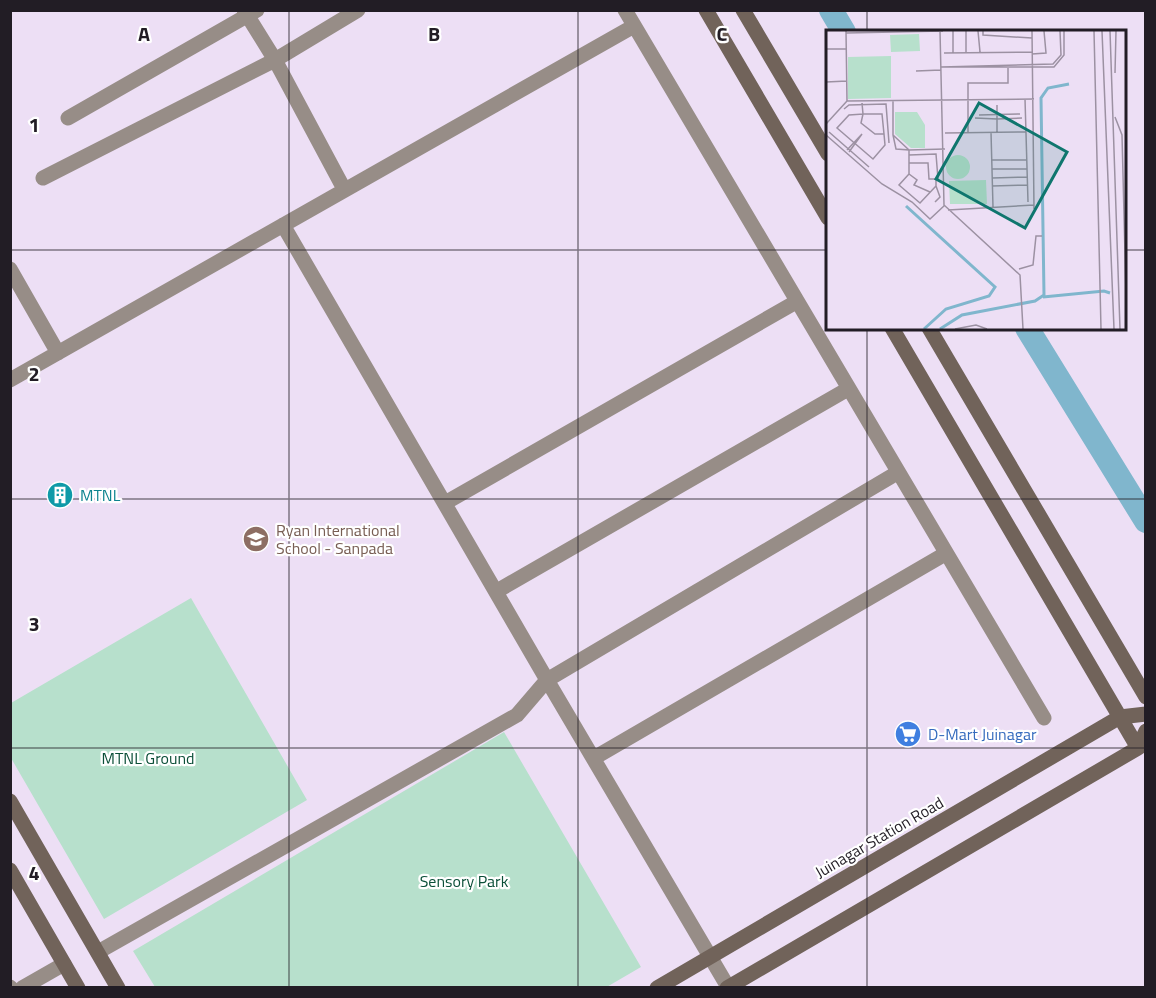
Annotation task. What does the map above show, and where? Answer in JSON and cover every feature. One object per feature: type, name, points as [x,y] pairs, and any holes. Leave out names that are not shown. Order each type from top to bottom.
[{"type":"street","points":[[43,178],[275,60],[358,10]]},
{"type":"street","points":[[625,10],[1044,718]]},
{"type":"street","points":[[706,10],[826,215]]},
{"type":"street","points":[[743,10],[826,151]]},
{"type":"street","points":[[68,118],[250,13],[344,189]]},
{"type":"street","points":[[10,380],[634,26]]},
{"type":"street","points":[[283,225],[728,987],[1138,748],[1146,731]]},
{"type":"street","points":[[10,268],[58,353]]},
{"type":"street","points":[[445,502],[796,302]]},
{"type":"street","points":[[893,330],[1138,748]]},
{"type":"street","points":[[930,330],[1146,697]]},
{"type":"street","points":[[497,591],[848,389]]},
{"type":"street","points":[[98,952],[517,715],[547,680],[897,472]]},
{"type":"street","points":[[594,758],[945,554]]},
{"type":"street","name":"Juinagar Station Road","points":[[657,987],[1119,717],[1146,714]]},
{"type":"street","points":[[10,801],[118,987]]},
{"type":"street","points":[[10,870],[78,987]]},
{"type":"street","points":[[22,987],[64,964]]},
{"type":"green space","name":"MTNL Ground","points":[[191,598],[307,800],[104,919],[11,758],[11,703]]},
{"type":"green space","name":"Sensory Park","points":[[504,732],[641,967],[605,988],[155,987],[133,951]]},
{"type":"waterway","points":[[831,10],[843,30]]},
{"type":"waterway","points":[[1028,330],[1146,521]]},
{"type":"place","name":"MTNL","points":[[60,495]]},
{"type":"place","name":"Ryan International School - Sanpada","points":[[256,539]]},
{"type":"place","name":"D-Mart Juinagar","points":[[908,734]]}]
